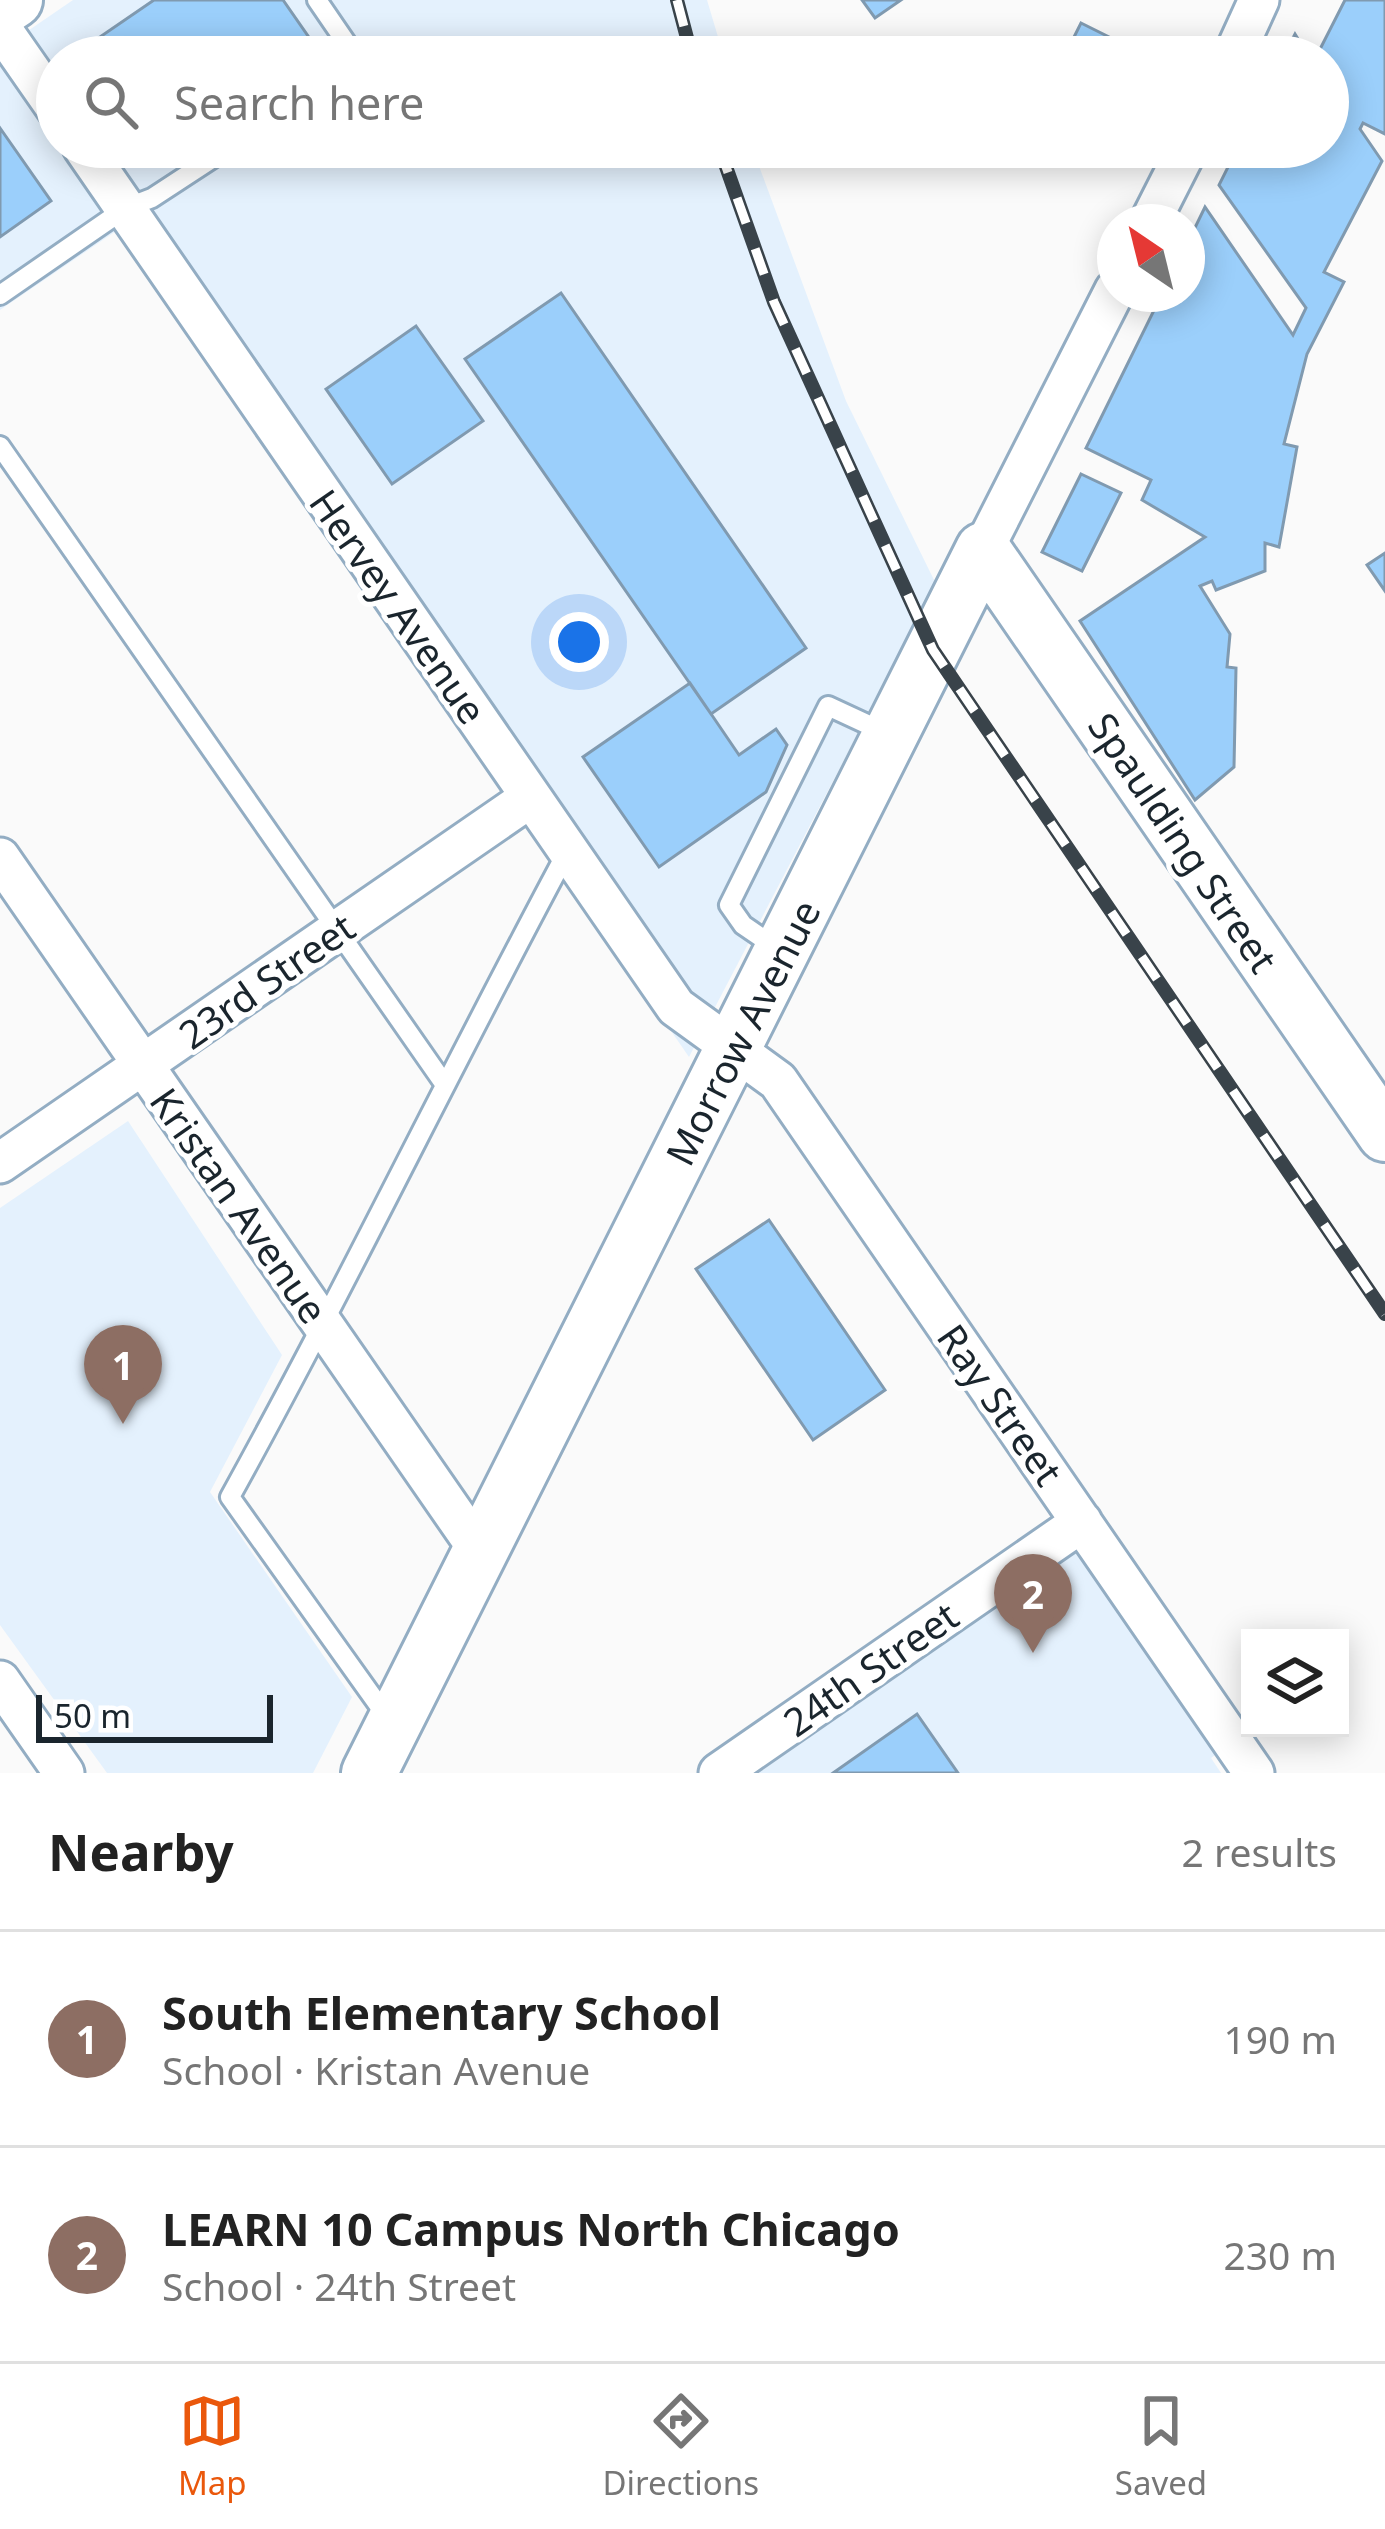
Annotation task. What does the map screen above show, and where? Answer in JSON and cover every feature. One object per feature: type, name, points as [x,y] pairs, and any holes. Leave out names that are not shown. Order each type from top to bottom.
[{"type":"street","points":[[0,10],[15,0]]},
{"type":"street","points":[[1238,36],[1245,4]]},
{"type":"street","points":[[0,27],[36,79]]},
{"type":"street","name":"Hervey Avenue","points":[[98,168],[676,1006],[733,1049]]},
{"type":"street","points":[[1159,204],[1177,168]]},
{"type":"street","name":"Morrow Avenue","points":[[381,1749],[1104,312]]},
{"type":"street","name":"Spaulding Street","points":[[983,550],[1385,1134]]},
{"type":"street","name":"23rd Street","points":[[0,1162],[531,797]]},
{"type":"street","name":"Kristan Avenue","points":[[0,858],[481,1553]]},
{"type":"street","name":"Ray Street","points":[[733,1049],[778,1081],[1254,1773]]},
{"type":"street","name":"24th Street","points":[[718,1773],[1082,1522]]},
{"type":"street","points":[[0,1682],[64,1773]]},
{"type":"lane","points":[[317,0],[342,36]]},
{"type":"lane","points":[[0,295],[126,208],[152,198],[198,168]]},
{"type":"lane","points":[[0,446],[443,1082]]},
{"type":"lane","points":[[381,1749],[230,1497],[324,1326],[443,1082],[567,852]]},
{"type":"shaded area","points":[[73,0],[707,0],[718,36],[36,36],[36,168],[760,168],[846,401],[936,584],[689,1057],[119,229],[0,310],[0,50]]},
{"type":"shaded area","points":[[128,1121],[282,1355],[210,1492],[352,1697],[313,1773],[107,1773],[0,1625],[0,1208]]},
{"type":"shaded area","points":[[1074,1550],[1086,1555],[1221,1751],[1211,1758],[1221,1773],[740,1773]]},
{"type":"building","points":[[154,0],[283,0],[308,36],[101,36]]},
{"type":"building","points":[[862,0],[901,0],[875,18]]},
{"type":"building","points":[[1345,0],[1385,0],[1385,134],[1363,123],[1360,129],[1382,161],[1324,272],[1344,282],[1307,354],[1284,444],[1297,447],[1279,547],[1265,543],[1265,571],[1216,590],[1212,581],[1200,586],[1230,634],[1227,667],[1236,668],[1234,767],[1195,800],[1080,621],[1205,537],[1142,500],[1151,480],[1086,448],[1153,312],[1205,312],[1205,207],[1293,335],[1306,308],[1219,185],[1228,168],[1349,168],[1349,36],[1327,36]]},
{"type":"building","points":[[1081,23],[1107,36],[1074,36]]},
{"type":"building","points":[[0,128],[51,201],[0,237]]},
{"type":"building","points":[[561,293],[806,648],[711,714],[465,359]]},
{"type":"building","points":[[416,326],[483,421],[392,484],[326,389]]},
{"type":"building","points":[[1081,474],[1121,493],[1082,571],[1042,552]]},
{"type":"building","points":[[1385,553],[1385,591],[1367,565]]},
{"type":"building","points":[[690,683],[739,755],[776,729],[787,745],[766,792],[659,867],[583,757]]},
{"type":"building","points":[[769,1220],[885,1390],[813,1440],[696,1269]]},
{"type":"building","points":[[917,1714],[958,1773],[833,1773]]},
{"type":"railway","points":[[677,0],[686,36]]},
{"type":"railway","points":[[726,168],[774,302],[933,650],[1385,1314]]},
{"type":"place","name":"South Elementary School","points":[[123,1424]]},
{"type":"place","name":"LEARN 10 Campus North Chicago","points":[[1033,1653]]}]
